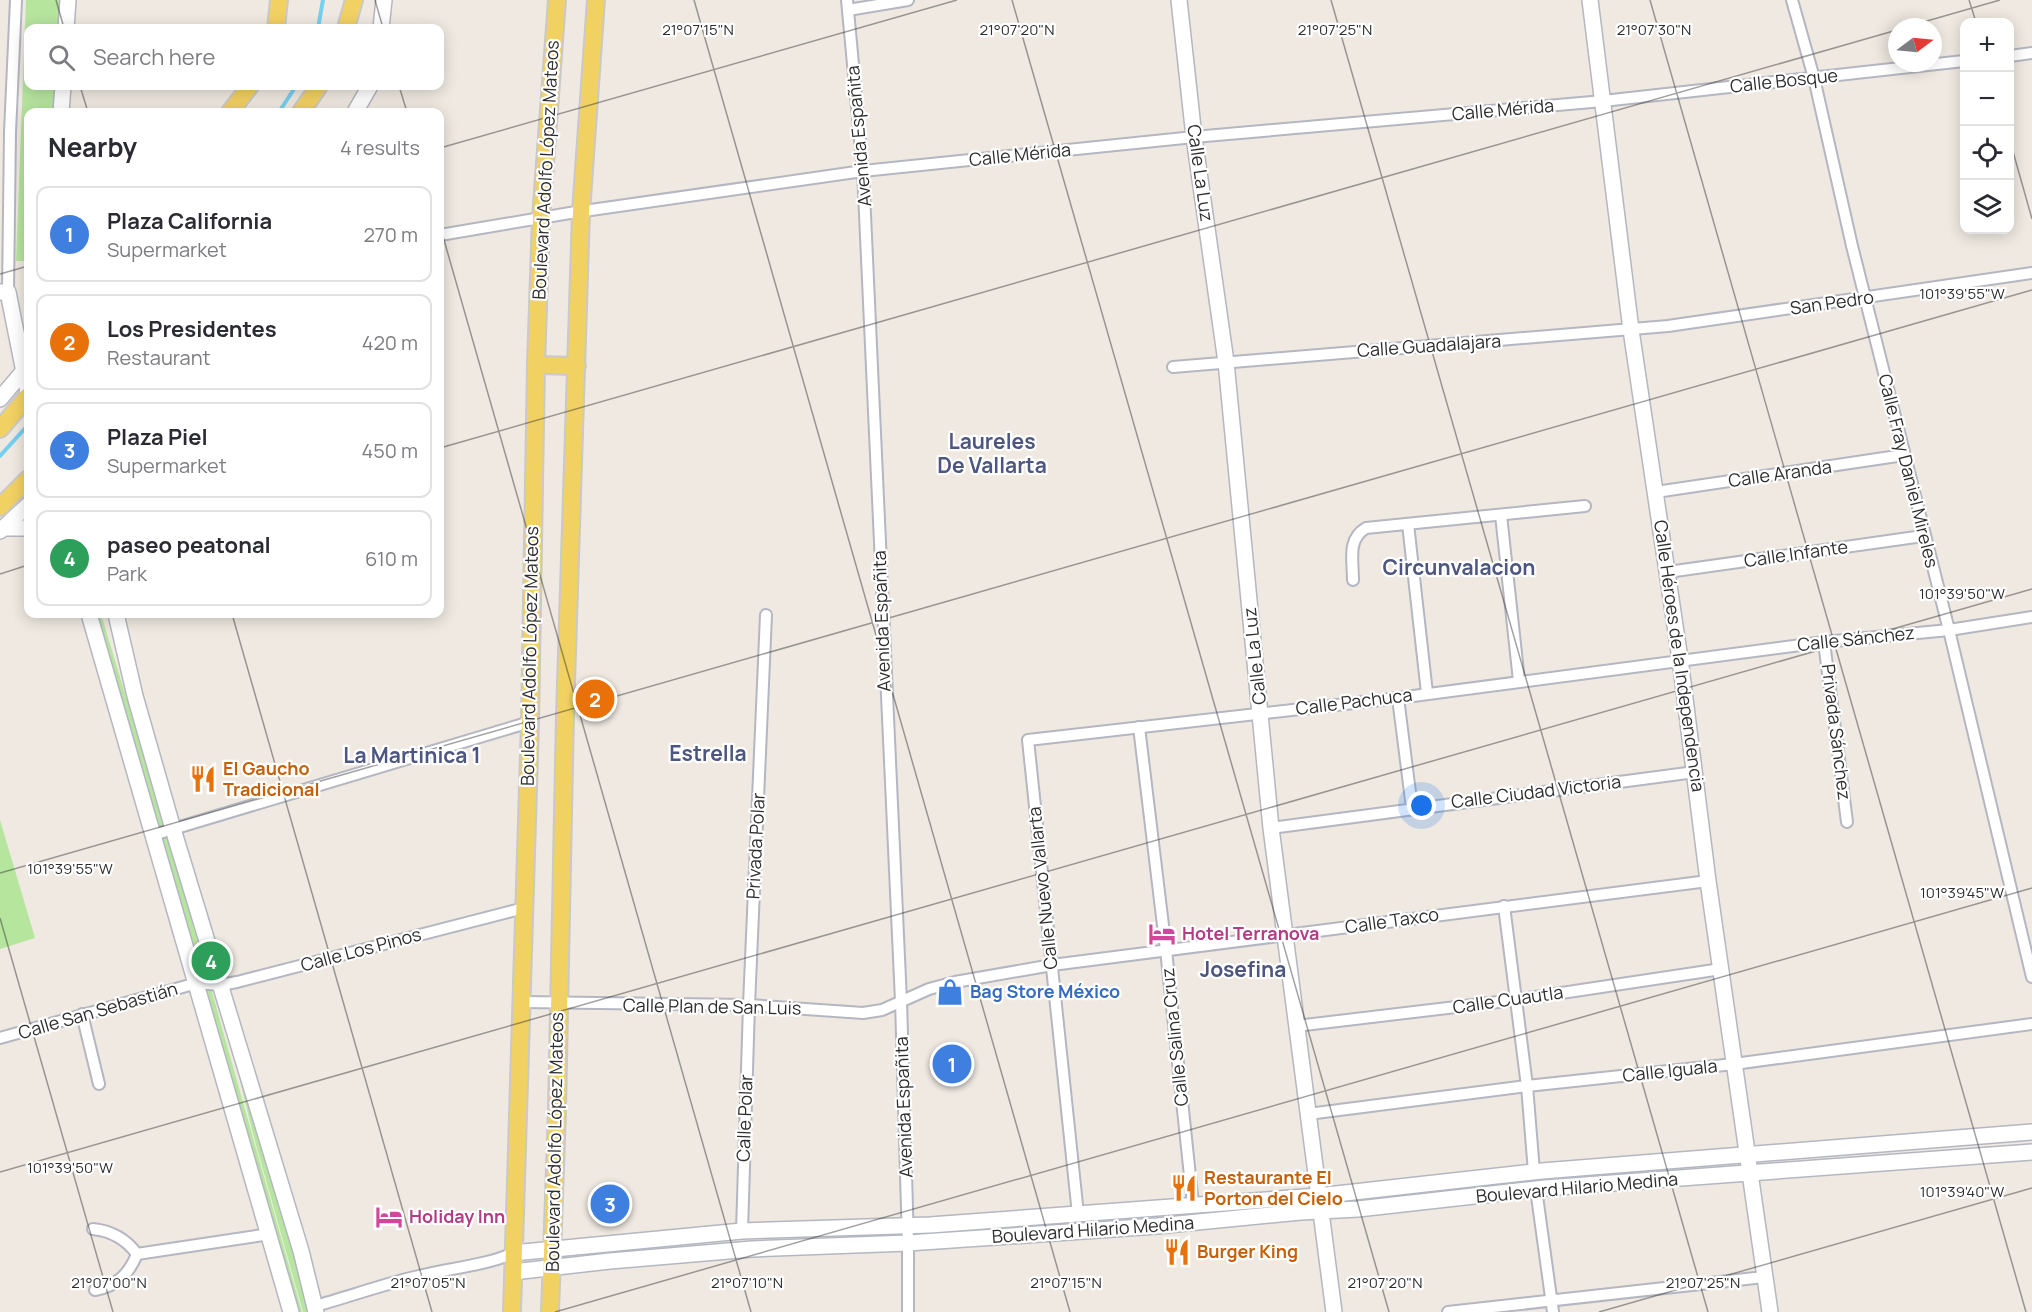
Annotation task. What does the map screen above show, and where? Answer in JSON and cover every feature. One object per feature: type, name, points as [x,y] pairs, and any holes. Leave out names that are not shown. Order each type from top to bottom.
[{"type":"main road","points":[[276,24],[279,0]]},
{"type":"main road","points":[[347,24],[354,0]]},
{"type":"main road","name":"Boulevard Adolfo López Mateos","points":[[512,1312],[513,1272],[506,1257],[522,1002],[541,218],[557,0]]},
{"type":"main road","name":"Boulevard Adolfo López Mateos","points":[[550,1312],[565,704],[581,212],[596,0]]},
{"type":"main road","points":[[233,108],[247,90]]},
{"type":"main road","points":[[304,108],[316,90]]},
{"type":"main road","points":[[536,365],[576,366]]},
{"type":"main road","points":[[0,429],[24,397]]},
{"type":"main road","points":[[0,495],[24,472]]},
{"type":"main road","points":[[0,507],[24,483]]},
{"type":"street","points":[[16,0],[4,292],[24,361]]},
{"type":"street","points":[[66,24],[68,0]]},
{"type":"street","points":[[381,24],[384,0]]},
{"type":"street","points":[[848,5],[908,0]]},
{"type":"street","name":"Calle La Luz","points":[[1179,0],[1194,137],[1226,362],[1271,828],[1318,1204],[1334,1312]]},
{"type":"street","name":"Calle Héroes de la Independencia","points":[[1590,0],[1631,330],[1668,572],[1720,969],[1770,1312]]},
{"type":"street","name":"Calle Fray Daniel Mireles","points":[[1792,0],[1814,78],[1865,298],[1923,536],[1949,630],[2032,976]]},
{"type":"street","name":"Avenida Españita","points":[[848,5],[863,171],[901,1001],[908,1312]]},
{"type":"street","points":[[2014,55],[2032,53]]},
{"type":"street","name":"Calle Bosque","points":[[1603,101],[1960,62]]},
{"type":"street","points":[[62,108],[63,90]]},
{"type":"street","points":[[357,108],[368,90]]},
{"type":"street","name":"Calle Mérida","points":[[444,234],[863,171],[1194,137],[1603,101]]},
{"type":"street","name":"San Pedro","points":[[1631,330],[2032,273]]},
{"type":"street","name":"Calle Guadalajara","points":[[1173,367],[1631,330]]},
{"type":"street","points":[[0,399],[24,370]]},
{"type":"street","name":"Calle Aranda","points":[[1656,492],[1904,455]]},
{"type":"street","points":[[1353,580],[1352,543],[1359,532],[1374,526],[1585,506]]},
{"type":"street","points":[[2,530],[24,509]]},
{"type":"street","points":[[1501,515],[1519,681]]},
{"type":"street","points":[[2,530],[24,522]]},
{"type":"street","points":[[1408,524],[1426,693]]},
{"type":"street","points":[[2,530],[24,528]]},
{"type":"street","name":"Calle Infante","points":[[1668,572],[1923,536]]},
{"type":"street","name":"Privada Polar","points":[[749,1005],[766,615]]},
{"type":"street","name":"Calle Sánchez","points":[[1680,660],[1824,642],[1949,630],[2032,617]]},
{"type":"street","points":[[90,618],[291,1312]]},
{"type":"street","points":[[117,618],[135,696],[173,829],[301,1251],[316,1309],[415,1277],[506,1257]]},
{"type":"street","name":"Privada Sánchez","points":[[1824,642],[1847,822]]},
{"type":"street","name":"Calle Pachuca","points":[[1028,740],[1398,698],[1680,660]]},
{"type":"street","points":[[1398,698],[1412,808]]},
{"type":"street","points":[[153,835],[530,722]]},
{"type":"street","name":"Calle Salina Cruz","points":[[1139,727],[1193,1204]]},
{"type":"street","name":"Calle Nuevo Vallarta","points":[[1028,740],[1078,1215]]},
{"type":"street","name":"Calle Ciudad Victoria","points":[[1271,828],[1695,772]]},
{"type":"street","name":"Calle Taxco","points":[[901,1001],[954,982],[1052,965],[1708,881]]},
{"type":"street","points":[[1504,906],[1527,1086],[1534,1172]]},
{"type":"street","name":"Calle Los Pinos","points":[[197,983],[220,985],[237,982],[524,908]]},
{"type":"street","name":"Calle Cuautla","points":[[1296,1026],[1515,1000],[1720,969]]},
{"type":"street","name":"Calle San Sebastián","points":[[0,1038],[197,983]]},
{"type":"street","name":"Calle Plan de San Luis","points":[[522,1002],[749,1005],[863,1013],[882,1010],[901,1001]]},
{"type":"street","name":"Calle Polar","points":[[742,1231],[749,1005]]},
{"type":"street","points":[[82,1014],[99,1084]]},
{"type":"street","name":"Calle Iguala","points":[[1308,1114],[1527,1086],[1734,1064],[2032,1024]]},
{"type":"street","name":"Boulevard Hilario Medina","points":[[513,1272],[752,1249],[908,1243],[1157,1226],[1534,1172],[2032,1132]]},
{"type":"street","name":"Boulevard Hilario Medina","points":[[506,1257],[552,1249],[742,1231],[907,1226],[1078,1215],[1193,1204],[1318,1204],[1358,1209],[1536,1189],[2032,1152]]},
{"type":"street","points":[[1536,1189],[1552,1306]]},
{"type":"street","points":[[93,1229],[103,1230],[120,1237],[137,1254]]},
{"type":"street","points":[[137,1254],[270,1234]]},
{"type":"street","points":[[95,1290],[110,1286],[122,1278],[137,1254]]},
{"type":"street","points":[[1448,1312],[1552,1306],[1764,1277]]},
{"type":"green space","points":[[26,0],[63,0],[62,24],[25,24]]},
{"type":"green space","points":[[24,52],[24,90],[59,90],[58,108],[24,108],[24,261],[16,261]]},
{"type":"green space","points":[[96,618],[102,618],[151,780],[112,618],[125,618],[137,674],[272,1157],[312,1312],[303,1312],[236,1064],[185,896],[302,1312],[292,1312],[210,1001]]},
{"type":"green space","points":[[0,820],[35,938],[0,949]]},
{"type":"waterway","points":[[319,24],[323,0]]},
{"type":"waterway","points":[[282,108],[293,90]]},
{"type":"waterway","points":[[0,456],[24,429]]},
{"type":"place","name":"Los Presidentes","points":[[595,699]]},
{"type":"place","name":"El Gaucho Tradicional","points":[[203,779]]},
{"type":"place","name":"Hotel Terranova","points":[[1162,934]]},
{"type":"place","name":"paseo peatonal","points":[[211,961]]},
{"type":"place","name":"Bag Store México","points":[[950,992]]},
{"type":"place","name":"Plaza California","points":[[952,1064]]},
{"type":"place","name":"Restaurante El Porton del Cielo","points":[[1184,1188]]},
{"type":"place","name":"Plaza Piel","points":[[610,1204]]},
{"type":"place","name":"Holiday Inn","points":[[389,1217]]},
{"type":"place","name":"Burger King","points":[[1177,1252]]},
{"type":"district","name":"Laureles De Vallarta","points":[[992,454]]},
{"type":"district","name":"Circunvalacion","points":[[1459,568]]},
{"type":"district","name":"Estrella","points":[[708,754]]},
{"type":"district","name":"La Martinica 1","points":[[412,756]]},
{"type":"district","name":"Josefina","points":[[1243,970]]}]
